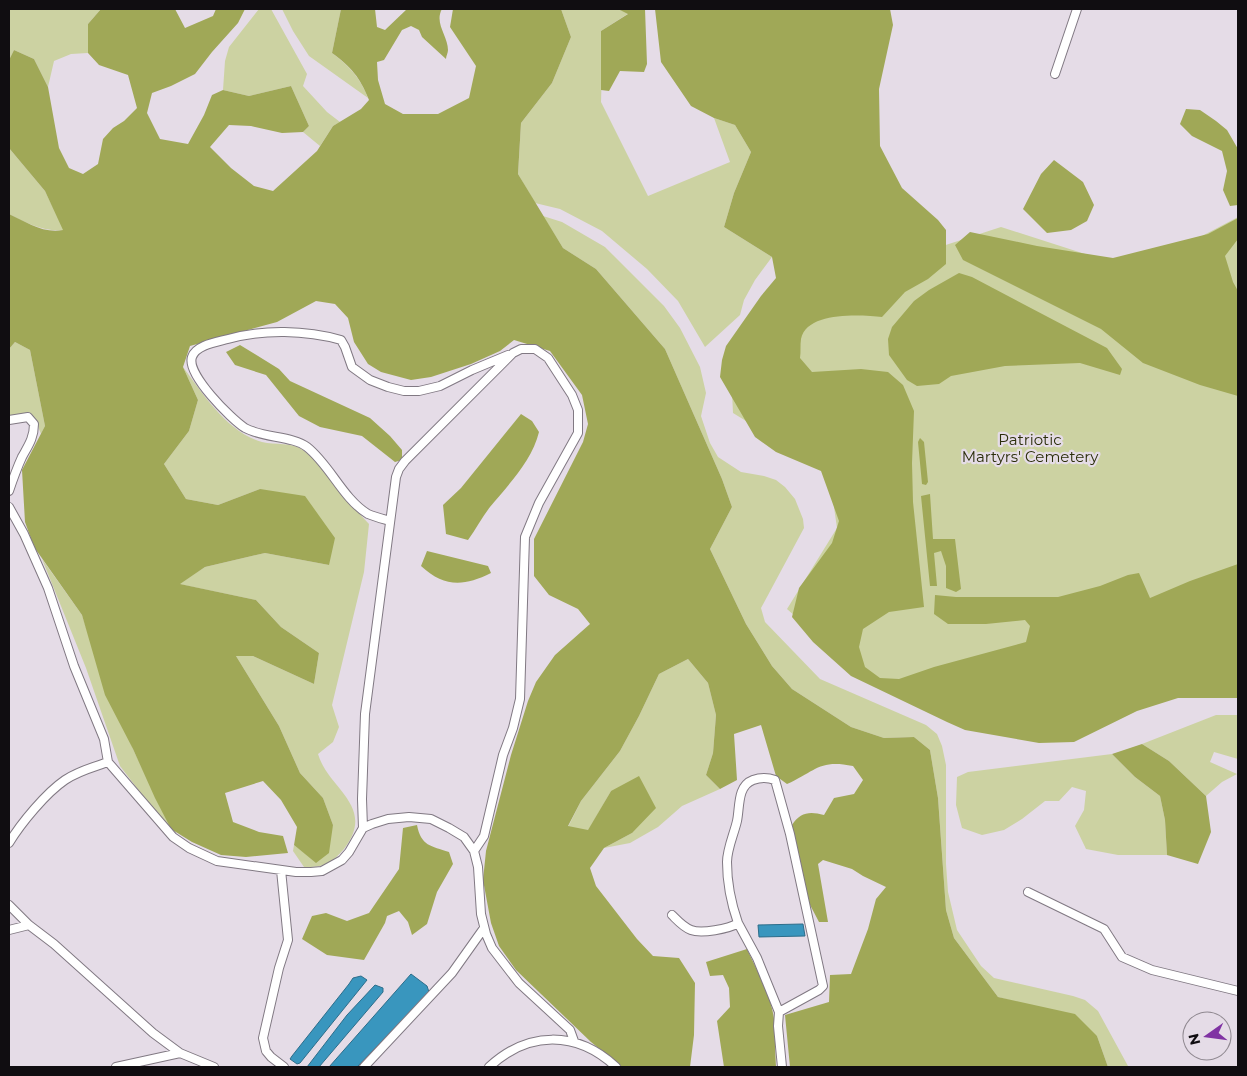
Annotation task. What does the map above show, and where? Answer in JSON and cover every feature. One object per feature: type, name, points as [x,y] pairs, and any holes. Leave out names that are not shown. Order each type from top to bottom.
[{"type":"street","points":[[1055,74],[1077,9]]},
{"type":"street","points":[[390,521],[369,514],[358,506],[319,458],[304,444],[255,432],[237,421],[198,378],[191,363],[192,356],[197,350],[209,344],[236,337],[275,332],[324,335],[341,340],[352,367],[370,380],[404,391],[419,391],[440,386],[521,349],[535,349],[548,358],[572,394],[578,410],[578,433],[539,503],[525,537],[520,700],[501,764],[484,836],[474,852]]},
{"type":"street","points":[[9,507],[24,534],[48,588],[74,666],[104,739],[108,762],[173,837],[189,848],[217,860],[281,870],[322,871],[332,866],[349,852],[363,828],[362,799],[365,714],[394,488],[399,469],[513,353]]},
{"type":"street","points":[[9,420],[28,417],[34,424],[34,433],[30,444],[9,490]]},
{"type":"street","points":[[9,843],[18,828],[64,780],[76,773],[108,762]]},
{"type":"street","points":[[780,1012],[823,986],[785,816],[775,780],[767,777],[747,782],[741,791],[737,820],[727,860],[730,893],[738,923],[757,958],[780,1012],[778,1026],[782,1067]]},
{"type":"street","points":[[363,828],[388,819],[409,817],[431,819],[464,837],[474,852],[478,867],[481,914],[492,948],[519,983],[570,1030],[574,1042]]},
{"type":"street","points":[[281,870],[288,940],[279,968],[263,1038],[270,1057],[277,1064],[284,1067]]},
{"type":"street","points":[[1028,892],[1104,929],[1122,958],[1152,970],[1238,990]]},
{"type":"street","points":[[9,905],[29,925],[54,944],[153,1033],[180,1053],[214,1067]]},
{"type":"street","points":[[672,915],[682,925],[693,931],[724,929],[738,923]]},
{"type":"street","points":[[9,930],[29,925]]},
{"type":"street","points":[[364,1067],[447,980],[484,928]]},
{"type":"street","points":[[489,1067],[509,1051],[522,1045],[541,1041],[564,1040],[574,1042],[591,1050],[616,1067]]},
{"type":"street","points":[[116,1067],[180,1053]]},
{"type":"green space","points":[[9,9],[101,9],[88,24],[88,53],[71,54],[54,61],[48,87],[34,59],[14,50],[9,60]]},
{"type":"green space","points":[[101,9],[175,9],[185,28],[213,16],[216,9],[245,9],[238,23],[195,74],[152,93],[147,113],[160,139],[188,144],[204,115],[212,95],[223,90],[249,96],[291,86],[309,126],[303,132],[282,133],[251,126],[229,125],[210,147],[231,168],[254,186],[273,191],[317,151],[333,126],[361,109],[369,100],[354,73],[332,53],[341,9],[375,9],[377,27],[385,30],[407,9],[442,9],[440,24],[447,45],[446,59],[422,37],[419,30],[411,26],[402,30],[384,60],[377,62],[378,80],[385,104],[403,114],[438,114],[469,98],[476,66],[450,27],[453,9],[561,9],[571,37],[552,83],[521,123],[518,174],[563,248],[596,269],[665,349],[722,479],[732,507],[710,549],[746,624],[772,666],[792,689],[851,727],[884,738],[914,737],[930,750],[938,798],[946,910],[954,938],[998,997],[1075,1014],[1097,1036],[1108,1067],[790,1067],[785,1015],[829,1002],[830,975],[851,974],[868,929],[876,899],[886,887],[852,869],[823,860],[818,864],[828,922],[819,922],[809,903],[792,825],[802,815],[814,813],[824,815],[834,798],[854,794],[863,780],[853,766],[832,764],[818,768],[787,784],[776,776],[761,725],[734,734],[737,780],[720,789],[706,775],[713,753],[716,715],[708,683],[688,659],[659,674],[620,751],[581,801],[568,826],[588,830],[611,791],[639,776],[656,808],[632,833],[604,848],[590,868],[596,886],[637,939],[653,956],[679,958],[695,983],[694,1035],[690,1067],[622,1067],[591,1042],[516,970],[499,946],[491,923],[483,880],[486,851],[511,755],[536,682],[555,655],[590,624],[578,609],[549,595],[534,576],[534,539],[583,442],[588,424],[582,395],[550,351],[514,340],[500,351],[471,364],[431,377],[411,380],[381,372],[368,364],[354,342],[348,318],[335,304],[316,301],[277,322],[190,346],[183,367],[198,400],[189,431],[164,464],[186,499],[218,505],[260,489],[305,496],[335,538],[329,565],[265,553],[205,567],[180,584],[256,600],[281,627],[319,653],[314,684],[253,656],[236,656],[279,726],[300,773],[323,798],[333,825],[329,853],[316,863],[294,845],[297,827],[281,800],[263,781],[225,793],[233,822],[259,832],[283,836],[288,853],[246,857],[221,855],[192,842],[171,829],[105,695],[82,615],[34,547],[25,522],[22,470],[45,426],[30,350],[15,342],[9,349],[9,214],[42,229],[63,230],[45,191],[9,148],[9,60],[14,50],[34,59],[48,87],[59,148],[69,168],[83,174],[98,164],[103,139],[137,108],[128,75],[99,65],[88,53],[88,24]]},
{"type":"green space","points":[[259,9],[271,9],[307,74],[303,86],[327,112],[340,122],[333,126],[320,146],[303,132],[309,126],[291,86],[249,96],[223,90],[225,61],[229,47]]},
{"type":"green space","points":[[282,9],[341,9],[332,53],[353,72],[368,98],[309,56]]},
{"type":"green space","points":[[561,9],[618,9],[629,13],[601,31],[601,102],[648,196],[730,162],[714,118],[735,125],[751,152],[734,193],[724,227],[772,257],[755,280],[744,300],[740,315],[705,347],[678,301],[647,269],[602,231],[560,209],[535,203],[518,174],[521,123],[552,83],[571,37]]},
{"type":"green space","points":[[618,9],[645,9],[647,64],[644,72],[620,71],[609,91],[601,90],[601,31],[628,14]]},
{"type":"green space","points":[[655,9],[890,9],[893,25],[879,89],[880,146],[902,188],[938,220],[946,230],[946,264],[928,279],[905,292],[882,317],[836,317],[813,323],[805,330],[801,339],[800,358],[812,372],[861,369],[888,372],[903,385],[914,411],[913,502],[924,607],[889,612],[863,629],[859,647],[865,667],[880,678],[899,679],[934,667],[1026,642],[1030,626],[1025,620],[986,624],[948,624],[934,614],[935,595],[956,597],[1058,597],[1139,573],[1150,598],[1238,564],[1238,698],[1178,698],[1137,711],[1074,742],[1039,743],[965,730],[947,722],[851,676],[813,642],[792,617],[799,588],[832,543],[839,521],[821,471],[776,452],[755,437],[720,377],[726,346],[776,278],[772,257],[724,227],[734,193],[751,152],[735,125],[714,118],[691,106],[661,62]]},
{"type":"green space","points":[[1186,109],[1200,110],[1216,121],[1227,130],[1238,149],[1238,205],[1230,206],[1223,190],[1227,171],[1222,151],[1192,136],[1180,124]]},
{"type":"green space","points":[[9,148],[45,191],[64,230],[42,228],[9,214]]},
{"type":"green space","points":[[1054,160],[1083,182],[1094,205],[1087,221],[1071,230],[1047,233],[1023,209],[1041,174]]},
{"type":"green space","points":[[543,216],[562,222],[605,247],[664,306],[680,328],[700,367],[706,393],[701,416],[710,443],[718,457],[741,472],[776,480],[795,499],[803,519],[804,528],[761,608],[765,622],[820,679],[926,725],[937,734],[946,765],[946,864],[948,892],[957,930],[981,966],[994,978],[1085,1000],[1098,1011],[1128,1066],[1131,1067],[1108,1067],[1097,1036],[1031,1006],[998,997],[954,938],[946,910],[938,798],[930,750],[914,737],[884,738],[851,727],[792,689],[772,666],[746,624],[710,549],[732,507],[722,479],[665,349],[596,269],[563,248]]},
{"type":"green space","name":"Patriotic Martyrs' Cemetery","points":[[1238,217],[1238,595],[907,681],[871,683],[787,609],[837,528],[829,472],[733,413],[730,351],[872,269],[1001,227],[1110,262],[1202,236]]},
{"type":"green space","points":[[1238,218],[1238,239],[1225,256],[1233,282],[1238,291],[1238,396],[1200,385],[1143,363],[1101,329],[963,260],[955,245],[970,232],[1037,246],[1113,258],[1208,234]]},
{"type":"green space","points":[[959,273],[972,277],[1107,348],[1122,369],[1120,375],[1080,363],[1005,366],[951,376],[939,384],[917,386],[907,380],[889,355],[888,339],[892,327],[914,301]]},
{"type":"green space","points":[[15,342],[30,350],[45,426],[41,434],[35,419],[29,412],[9,417],[9,349]]},
{"type":"green space","points":[[240,345],[279,369],[290,381],[370,418],[402,450],[402,460],[395,462],[362,436],[320,427],[299,416],[266,375],[235,365],[226,352]]},
{"type":"green space","points":[[183,367],[217,411],[238,430],[262,442],[289,445],[303,450],[321,466],[369,524],[364,572],[332,705],[339,727],[333,742],[318,754],[323,766],[347,798],[353,809],[355,821],[353,834],[344,849],[335,859],[322,866],[304,867],[293,851],[294,845],[316,862],[333,825],[323,798],[300,773],[279,726],[236,656],[253,656],[314,684],[319,653],[281,627],[256,600],[179,584],[205,567],[265,553],[329,565],[260,489],[218,505],[186,499],[164,464],[189,431],[198,400]]},
{"type":"green space","points":[[521,414],[532,421],[539,432],[536,443],[525,463],[487,511],[468,540],[446,534],[443,505],[461,488]]},
{"type":"green space","points":[[920,438],[924,442],[928,482],[926,485],[922,484],[918,442]]},
{"type":"green space","points":[[930,494],[933,539],[955,539],[961,589],[956,592],[946,588],[946,566],[941,551],[934,553],[937,586],[930,586],[921,496]]},
{"type":"green space","points":[[427,551],[488,566],[491,573],[471,581],[454,583],[446,581],[429,573],[421,566]]},
{"type":"green space","points":[[42,559],[82,615],[93,649],[133,749],[171,829],[120,766],[86,668]]},
{"type":"green space","points":[[688,659],[708,683],[716,715],[713,753],[706,775],[720,789],[682,806],[658,827],[630,843],[604,848],[632,833],[611,791],[588,831],[568,827],[581,801],[620,751],[659,674]]},
{"type":"green space","points":[[1216,715],[1238,715],[1238,759],[1214,752],[1210,762],[1237,774],[1222,782],[1206,796],[1169,761],[1142,744]]},
{"type":"green space","points":[[1142,744],[1169,761],[1206,796],[1211,832],[1198,864],[1167,855],[1165,820],[1160,796],[1135,777],[1112,754]]},
{"type":"green space","points":[[1112,754],[1135,777],[1160,796],[1165,820],[1167,855],[1118,855],[1086,849],[1075,826],[1084,810],[1086,791],[1072,787],[1059,801],[1045,801],[1004,830],[982,835],[962,828],[956,805],[957,777],[968,772]]},
{"type":"green space","points":[[417,825],[424,841],[449,852],[453,864],[437,892],[427,924],[412,935],[408,922],[399,911],[387,916],[364,960],[327,955],[302,939],[312,916],[326,913],[347,921],[369,913],[399,869],[403,828]]},
{"type":"green space","points":[[747,949],[770,1001],[774,1019],[776,1067],[724,1067],[717,1021],[730,1007],[729,988],[723,975],[710,976],[706,962]]},
{"type":"water","points":[[803,924],[805,936],[759,937],[758,925]]},
{"type":"water","points":[[411,974],[427,986],[429,992],[357,1067],[329,1067]]},
{"type":"water","points":[[361,976],[367,980],[300,1063],[297,1064],[290,1059],[353,978]]},
{"type":"water","points":[[375,985],[383,988],[383,992],[319,1067],[307,1067],[347,1015]]}]
